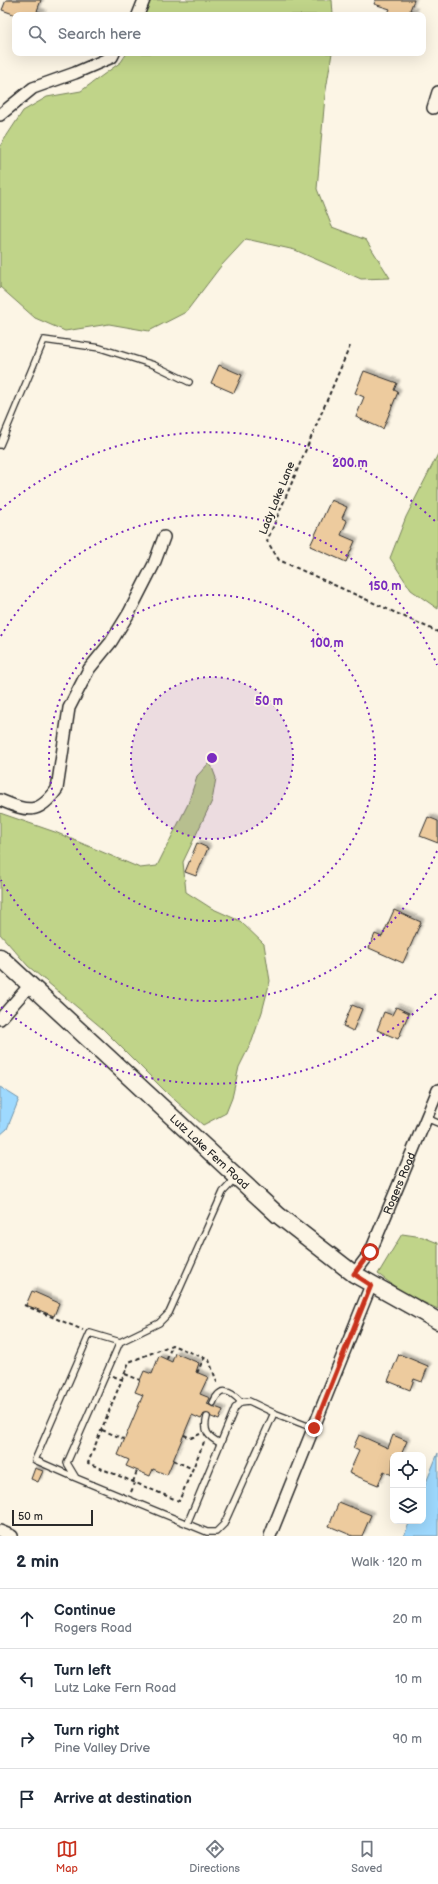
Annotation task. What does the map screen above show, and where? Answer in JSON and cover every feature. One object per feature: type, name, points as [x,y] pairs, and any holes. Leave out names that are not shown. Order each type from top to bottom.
[{"type":"main road","name":"Lutz Lake Fern Road","points":[[0,957],[278,1215],[354,1274],[371,1285],[438,1321]]},
{"type":"street","points":[[139,12],[144,0]]},
{"type":"street","points":[[0,115],[33,88],[75,73],[112,56]]},
{"type":"street","points":[[433,108],[438,92]]},
{"type":"street","points":[[0,800],[21,808],[32,810],[41,807],[50,800],[57,789],[70,708],[89,669],[111,642],[129,613],[154,564],[164,537]]},
{"type":"street","points":[[0,1019],[30,985]]},
{"type":"street","name":"Rogers Road","points":[[354,1274],[370,1252],[438,1090]]},
{"type":"street","points":[[270,1536],[371,1285]]},
{"type":"street","points":[[0,1531],[12,1536]]},
{"type":"lane","points":[[0,445],[44,340],[100,348],[154,365],[189,382]]},
{"type":"lane","points":[[426,1118],[438,1123]]},
{"type":"lane","points":[[76,1478],[67,1463],[120,1342],[159,1323],[169,1313],[222,1192],[237,1177]]},
{"type":"lane","points":[[120,1342],[90,1333],[35,1460],[207,1532],[216,1532],[224,1524],[274,1413]]},
{"type":"lane","points":[[213,1403],[216,1396],[221,1392],[227,1391],[235,1395],[241,1402]]},
{"type":"lane","points":[[187,1524],[235,1408],[241,1402],[249,1401],[274,1413],[314,1428]]},
{"type":"lane","points":[[207,1418],[205,1432],[220,1443]]},
{"type":"path","name":"Lady Lake Lane","points":[[350,346],[267,541],[279,560],[438,632]]},
{"type":"path","points":[[24,1305],[90,1333]]},
{"type":"path","points":[[167,1359],[172,1345]]},
{"type":"path","points":[[198,1431],[205,1441],[179,1501],[88,1463],[129,1362],[172,1345],[209,1360],[218,1386]]},
{"type":"path","points":[[197,1373],[204,1358]]},
{"type":"path","points":[[125,1374],[140,1380]]},
{"type":"path","points":[[102,1430],[124,1439]]},
{"type":"path","points":[[184,1435],[191,1438],[200,1434]]},
{"type":"path","points":[[174,1460],[193,1469]]},
{"type":"path","points":[[132,1482],[137,1471]]},
{"type":"green space","points":[[148,0],[332,0],[333,12],[146,12]]},
{"type":"green space","points":[[125,56],[332,56],[325,96],[317,189],[332,227],[366,240],[390,278],[361,279],[295,250],[246,239],[221,266],[186,312],[149,331],[109,324],[65,331],[35,318],[0,287],[0,146],[23,111],[47,97],[81,91],[121,62]]},
{"type":"green space","points":[[438,454],[438,609],[411,590],[390,558],[406,517]]},
{"type":"green space","points":[[210,762],[216,778],[212,801],[183,862],[186,892],[211,908],[240,921],[264,944],[270,981],[262,1012],[252,1041],[239,1067],[232,1098],[226,1113],[203,1125],[167,1093],[102,1028],[28,966],[0,934],[0,813],[55,832],[140,868],[157,866],[188,804],[197,776]]},
{"type":"green space","points":[[402,1234],[423,1237],[438,1243],[438,1309],[405,1294],[378,1274]]},
{"type":"water","points":[[0,1087],[19,1099],[7,1129],[0,1135]]},
{"type":"water","points":[[438,1453],[438,1536],[404,1536],[409,1524],[426,1524],[426,1483]]},
{"type":"building","points":[[6,0],[41,0],[37,11],[40,12],[12,12],[12,14],[2,10]]},
{"type":"building","points":[[376,0],[414,0],[410,10],[415,12],[388,12],[390,9],[374,4]]},
{"type":"building","points":[[219,365],[242,375],[234,393],[211,383]]},
{"type":"building","points":[[364,371],[397,383],[394,390],[398,392],[383,429],[356,417],[364,397],[355,393]]},
{"type":"building","points":[[331,500],[347,507],[342,518],[347,521],[341,535],[355,541],[346,562],[310,546]]},
{"type":"building","points":[[428,817],[438,821],[438,843],[420,836]]},
{"type":"building","points":[[197,843],[208,848],[196,876],[185,872]]},
{"type":"building","points":[[394,910],[421,922],[403,963],[369,948],[375,934],[382,937]]},
{"type":"building","points":[[352,1005],[362,1009],[353,1031],[343,1026]]},
{"type":"building","points":[[396,1007],[409,1013],[398,1039],[377,1030],[384,1012],[392,1015]]},
{"type":"building","points":[[32,1291],[59,1303],[54,1316],[26,1305]]},
{"type":"building","points":[[175,1353],[199,1363],[196,1372],[208,1377],[200,1394],[210,1398],[207,1404],[223,1410],[219,1420],[204,1414],[201,1419],[192,1415],[167,1475],[153,1469],[150,1476],[126,1466],[129,1460],[118,1455],[143,1395],[135,1392],[144,1371],[152,1374],[159,1356],[172,1362]]},
{"type":"building","points":[[399,1354],[428,1366],[422,1382],[414,1379],[410,1390],[388,1381]]},
{"type":"building","points":[[359,1435],[388,1448],[393,1435],[407,1441],[402,1452],[390,1452],[390,1474],[384,1471],[378,1485],[349,1473],[359,1451],[353,1448]]},
{"type":"building","points":[[35,1468],[43,1471],[38,1482],[31,1479]]},
{"type":"building","points":[[339,1502],[371,1515],[362,1536],[353,1536],[329,1526]]},
{"type":"route","points":[[314,1428],[371,1285],[354,1274],[370,1252]]}]
